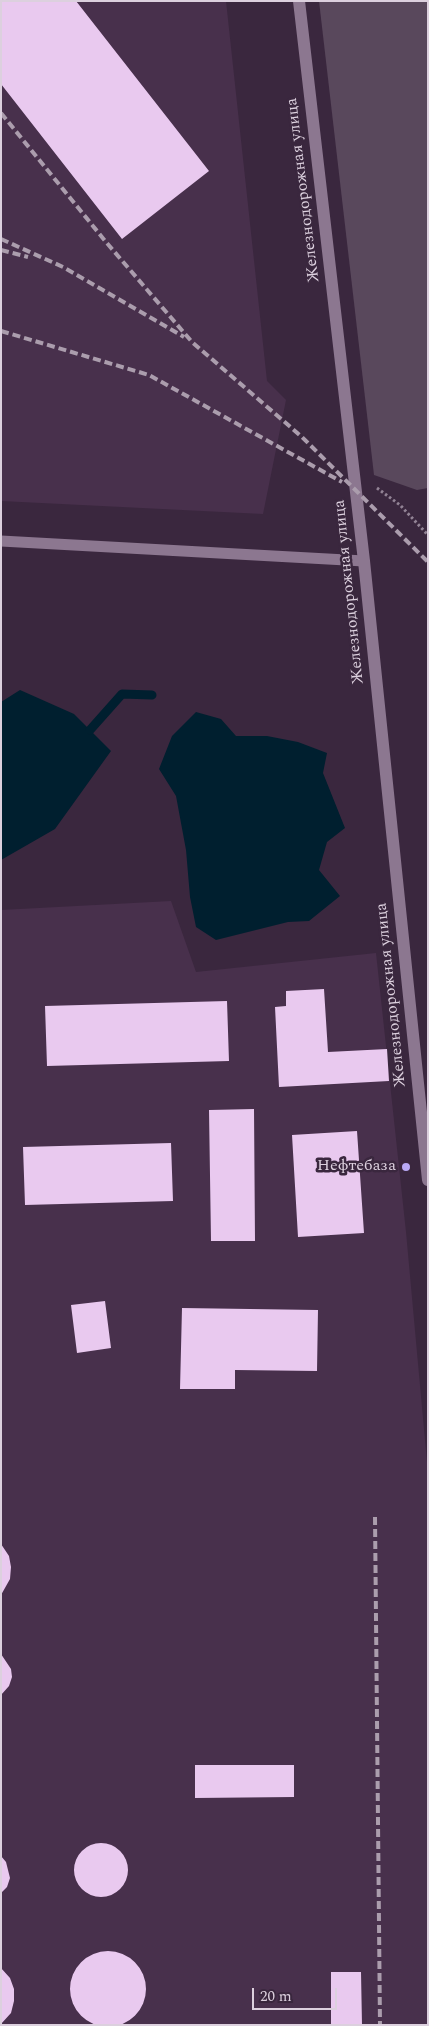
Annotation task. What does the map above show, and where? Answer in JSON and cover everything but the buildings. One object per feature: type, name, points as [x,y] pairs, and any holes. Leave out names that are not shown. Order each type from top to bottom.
[{"type":"street","name":"Железнодорожная улица","points":[[299,1],[364,561],[428,1180]]},
{"type":"lane","points":[[1,541],[364,561]]},
{"type":"path","points":[[352,468],[400,505],[428,535]]},
{"type":"shaded area","points":[[1,1],[226,1],[267,381],[286,400],[263,514],[1,501]]},
{"type":"shaded area","points":[[319,1],[428,1],[428,488],[417,490],[374,475]]},
{"type":"shaded area","points":[[171,901],[196,972],[376,953],[406,1232],[428,1473],[428,2025],[1,2025],[1,910]]},
{"type":"water","points":[[20,690],[74,714],[111,751],[55,829],[1,860],[1,702]]},
{"type":"water","points":[[196,712],[221,719],[236,736],[267,736],[298,742],[327,753],[323,773],[345,828],[327,842],[319,870],[340,896],[309,921],[288,922],[216,940],[196,927],[190,897],[186,850],[176,796],[159,769],[172,736]]},
{"type":"waterway","points":[[90,730],[122,694],[152,695]]},
{"type":"railway","points":[[1,113],[106,242],[192,342],[302,437],[428,562]]},
{"type":"railway","points":[[1,239],[63,267],[184,337]]},
{"type":"railway","points":[[1,250],[28,257]]},
{"type":"railway","points":[[1,331],[149,375],[342,482]]},
{"type":"railway","points":[[375,1517],[380,2025]]},
{"type":"place","name":"Нефтебаза","points":[[406,1167]]}]
